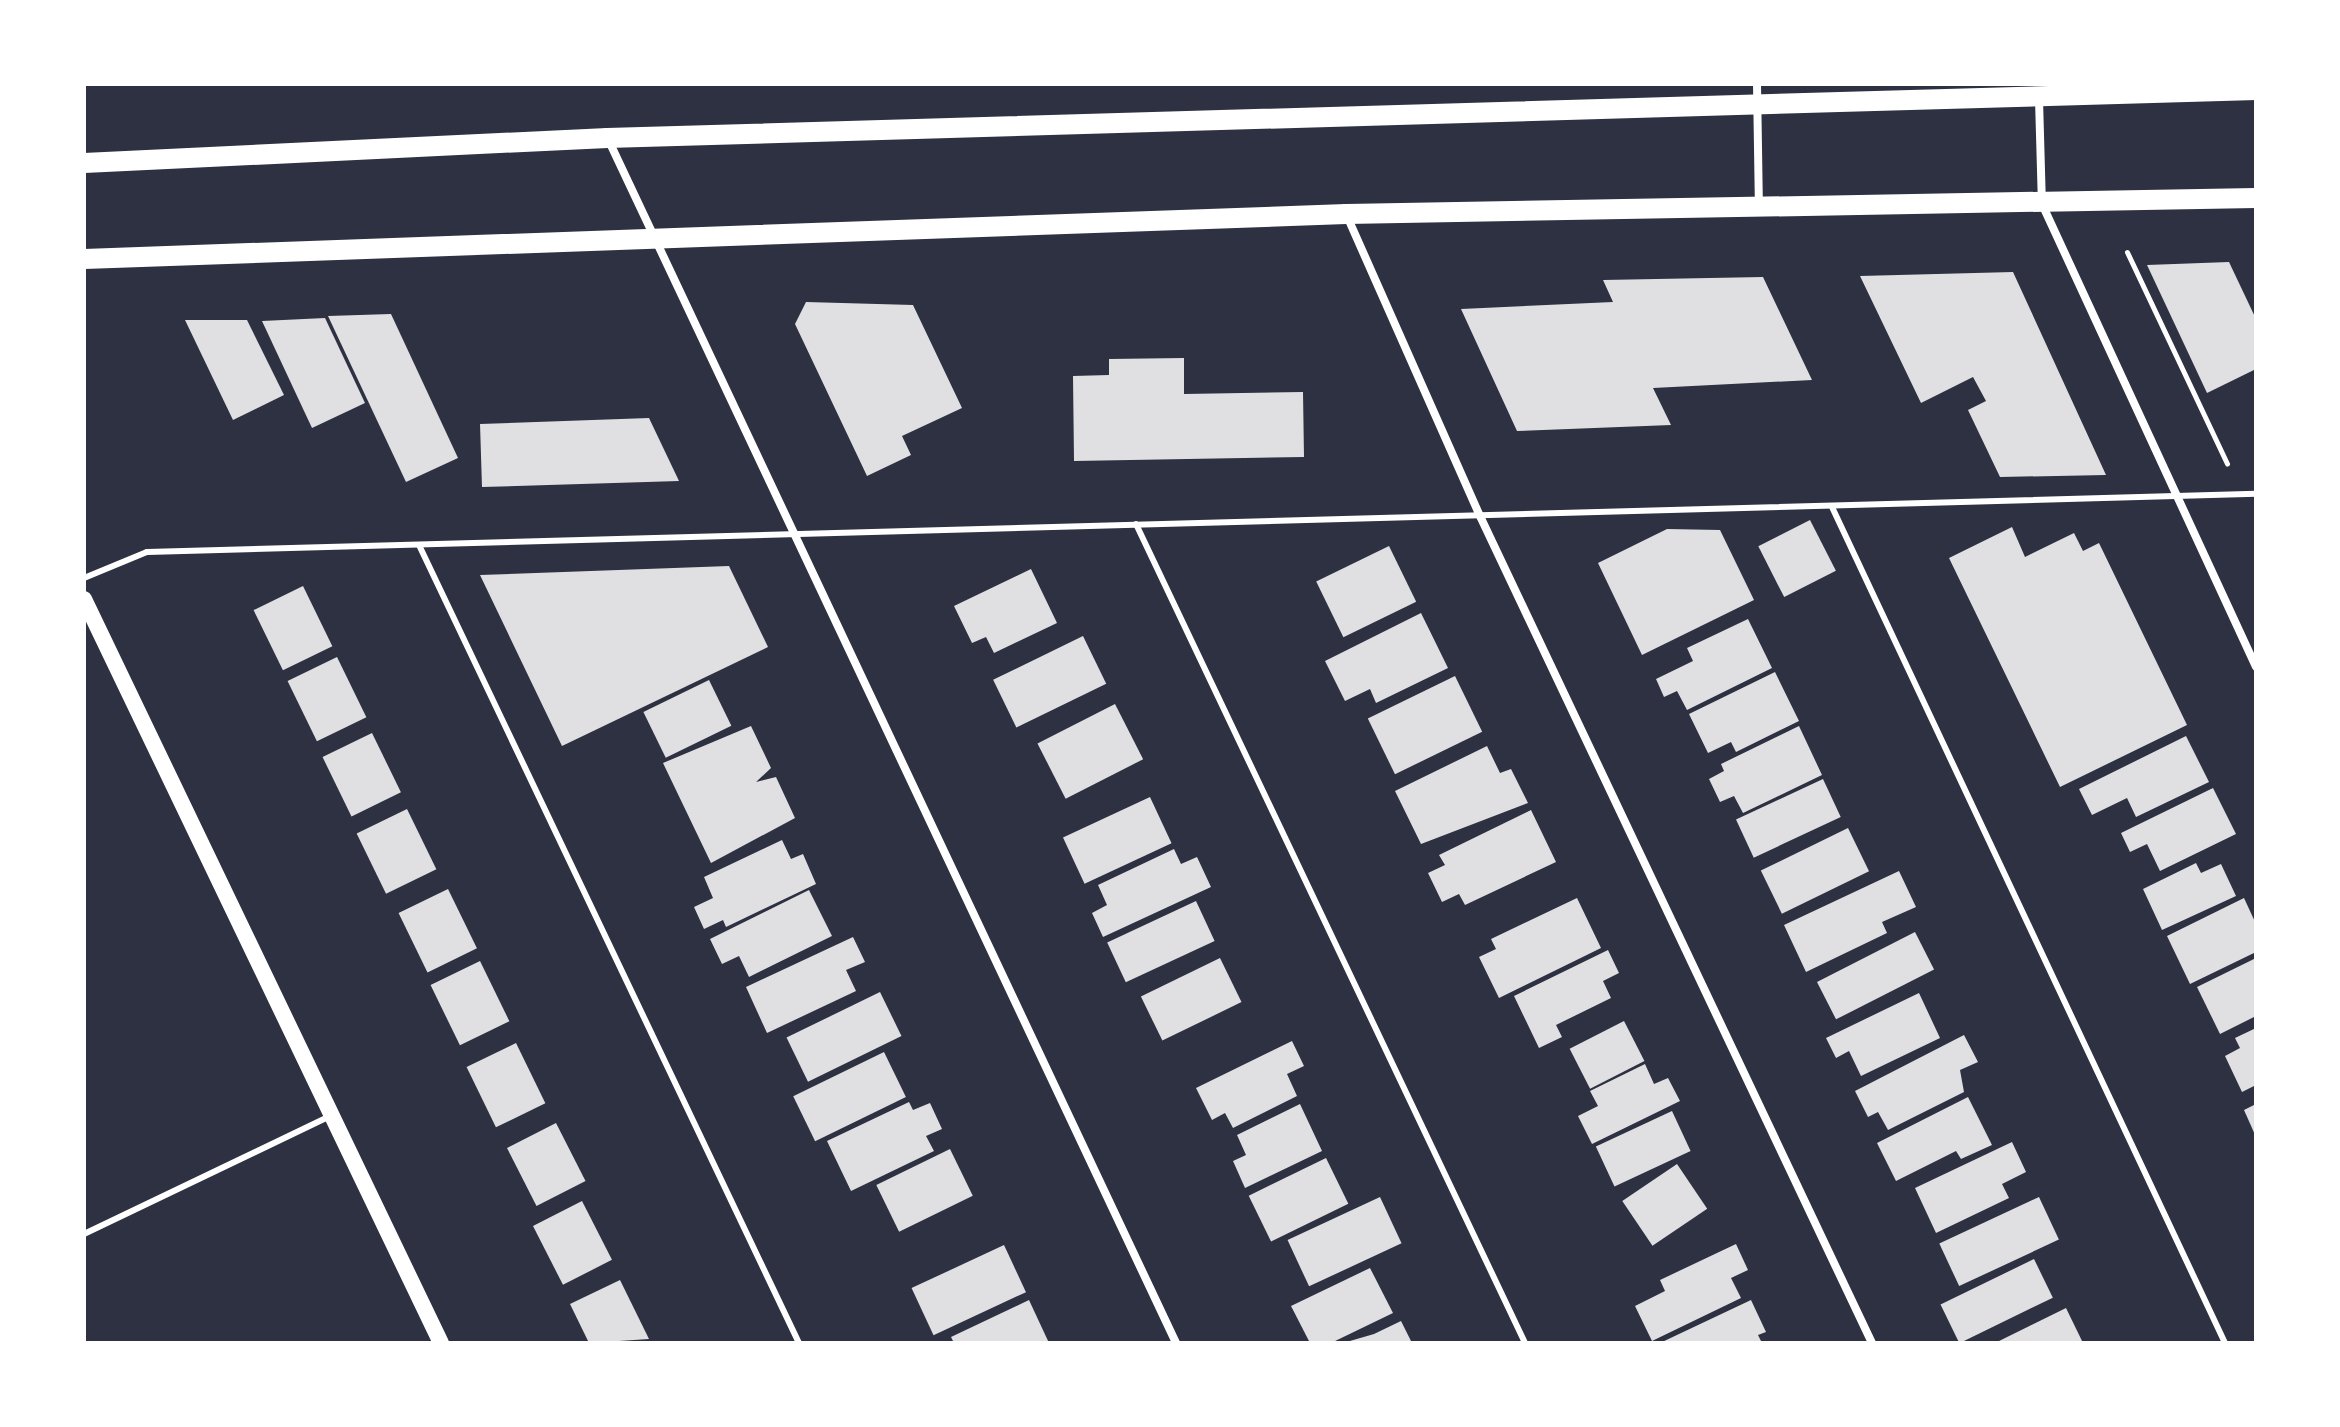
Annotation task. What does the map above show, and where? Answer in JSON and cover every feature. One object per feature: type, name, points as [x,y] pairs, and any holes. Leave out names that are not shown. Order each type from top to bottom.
[{"type":"main road","points":[[84,163],[607,138],[1758,109],[2256,90]]},
{"type":"main road","points":[[84,259],[656,242],[1346,214],[2256,198]]},
{"type":"main road","points":[[84,599],[441,1343]]},
{"type":"street","points":[[1757,84],[1759,208]]},
{"type":"street","points":[[2039,97],[2042,204],[2256,667]]},
{"type":"street","points":[[607,138],[1176,1343]]},
{"type":"street","points":[[1346,214],[1480,516],[1872,1343]]},
{"type":"lane","points":[[84,578],[147,552],[2256,494]]},
{"type":"lane","points":[[1832,507],[2225,1343]]},
{"type":"lane","points":[[1136,524],[1525,1343]]},
{"type":"lane","points":[[419,545],[799,1343]]},
{"type":"lane","points":[[84,1234],[332,1115]]},
{"type":"path","points":[[2127,252],[2241,494]]},
{"type":"building","points":[[2229,262],[2256,319],[2256,369],[2207,393],[2147,265]]},
{"type":"building","points":[[2013,272],[2106,475],[2000,477],[1968,410],[1986,401],[1973,377],[1921,403],[1860,276]]},
{"type":"building","points":[[1763,277],[1812,380],[1653,388],[1671,425],[1517,431],[1461,309],[1613,302],[1603,280]]},
{"type":"building","points":[[806,302],[913,305],[962,408],[902,436],[911,455],[867,476],[795,324]]},
{"type":"building","points":[[391,314],[458,458],[406,482],[328,316]]},
{"type":"building","points":[[325,318],[365,403],[312,428],[262,321]]},
{"type":"building","points":[[185,320],[247,320],[284,395],[233,420]]},
{"type":"building","points":[[1184,358],[1184,394],[1303,392],[1304,457],[1074,461],[1073,376],[1109,375],[1109,359]]},
{"type":"building","points":[[649,418],[679,481],[482,487],[480,424]]},
{"type":"building","points":[[1810,520],[1836,571],[1784,597],[1758,546]]},
{"type":"building","points":[[2012,527],[2025,557],[2074,533],[2083,551],[2099,543],[2187,725],[2060,787],[1949,558]]},
{"type":"building","points":[[1667,529],[1720,530],[1754,600],[1642,655],[1598,563]]},
{"type":"building","points":[[1389,546],[1416,602],[1343,637],[1316,582]]},
{"type":"building","points":[[729,566],[768,647],[562,746],[480,575]]},
{"type":"building","points":[[1031,569],[1057,623],[994,653],[986,637],[972,643],[954,606]]},
{"type":"building","points":[[303,586],[332,646],[283,670],[254,610]]},
{"type":"building","points":[[1421,613],[1448,668],[1376,703],[1370,689],[1345,701],[1325,661]]},
{"type":"building","points":[[1748,619],[1772,668],[1687,710],[1677,691],[1664,697],[1656,679],[1693,661],[1687,648]]},
{"type":"building","points":[[1083,636],[1106,684],[1016,727],[993,680]]},
{"type":"building","points":[[337,657],[366,717],[317,741],[288,681]]},
{"type":"building","points":[[1775,672],[1799,721],[1736,752],[1731,742],[1708,753],[1689,714]]},
{"type":"building","points":[[1455,676],[1482,732],[1395,774],[1368,719]]},
{"type":"building","points":[[709,680],[731,726],[666,758],[643,712]]},
{"type":"building","points":[[1115,704],[1143,759],[1066,799],[1037,743]]},
{"type":"building","points":[[751,726],[771,768],[756,782],[776,777],[795,818],[711,863],[663,763]]},
{"type":"building","points":[[1799,726],[1822,775],[1743,813],[1734,796],[1720,802],[1709,779],[1724,771],[1721,764]]},
{"type":"building","points":[[372,733],[401,792],[351,816],[323,757]]},
{"type":"building","points":[[2186,736],[2209,782],[2136,817],[2127,798],[2092,815],[2079,789]]},
{"type":"building","points":[[1487,746],[1500,773],[1511,769],[1528,803],[1421,844],[1395,791]]},
{"type":"building","points":[[1823,779],[1841,817],[1754,858],[1736,820]]},
{"type":"building","points":[[2213,788],[2236,834],[2160,871],[2147,844],[2130,852],[2121,833]]},
{"type":"building","points":[[1150,797],[1172,843],[1085,884],[1063,838]]},
{"type":"building","points":[[407,809],[436,869],[386,894],[357,834]]},
{"type":"building","points":[[1531,810],[1556,862],[1465,905],[1459,894],[1442,902],[1428,873],[1445,865],[1439,855]]},
{"type":"building","points":[[1848,828],[1869,871],[1782,914],[1761,871]]},
{"type":"building","points":[[782,840],[791,859],[803,854],[816,884],[726,927],[723,920],[704,929],[694,907],[713,898],[704,877]]},
{"type":"building","points":[[1174,849],[1181,864],[1197,857],[1211,887],[1103,937],[1092,913],[1107,905],[1098,885]]},
{"type":"building","points":[[2196,863],[2201,873],[2221,864],[2236,896],[2162,930],[2143,889]]},
{"type":"building","points":[[1899,871],[1916,907],[1882,922],[1887,933],[1806,972],[1784,925]]},
{"type":"building","points":[[448,889],[477,948],[427,972],[399,913]]},
{"type":"building","points":[[809,890],[832,936],[749,977],[739,956],[722,964],[710,939]]},
{"type":"building","points":[[1577,898],[1601,948],[1499,998],[1479,957],[1496,949],[1491,939]]},
{"type":"building","points":[[2244,898],[2256,924],[2256,952],[2190,984],[2167,936]]},
{"type":"building","points":[[1196,901],[1215,941],[1126,982],[1107,942]]},
{"type":"building","points":[[1915,932],[1934,969],[1836,1019],[1817,982]]},
{"type":"building","points":[[853,937],[865,962],[846,970],[856,991],[767,1033],[746,987]]},
{"type":"building","points":[[1608,950],[1619,973],[1603,981],[1611,998],[1556,1025],[1562,1037],[1539,1048],[1514,996]]},
{"type":"building","points":[[1220,958],[1241,1002],[1162,1041],[1141,997]]},
{"type":"building","points":[[2256,958],[2256,1016],[2220,1034],[2197,987]]},
{"type":"building","points":[[480,961],[509,1021],[460,1045],[431,985]]},
{"type":"building","points":[[880,992],[901,1036],[808,1082],[787,1038]]},
{"type":"building","points":[[1919,993],[1940,1038],[1861,1076],[1849,1051],[1836,1058],[1826,1038]]},
{"type":"building","points":[[1624,1021],[1644,1061],[1590,1089],[1570,1049]]},
{"type":"building","points":[[2256,1028],[2256,1085],[2242,1092],[2225,1056],[2240,1048],[2235,1038]]},
{"type":"building","points":[[1964,1035],[1978,1062],[1960,1070],[1964,1092],[1888,1130],[1878,1112],[1868,1117],[1855,1091]]},
{"type":"building","points":[[1292,1041],[1304,1066],[1287,1074],[1297,1096],[1233,1128],[1225,1113],[1212,1120],[1196,1088]]},
{"type":"building","points":[[516,1043],[545,1103],[496,1127],[467,1067]]},
{"type":"building","points":[[884,1052],[906,1097],[815,1141],[793,1096]]},
{"type":"building","points":[[1645,1064],[1654,1084],[1668,1078],[1680,1101],[1592,1144],[1578,1116],[1598,1106],[1590,1091]]},
{"type":"building","points":[[1968,1097],[1992,1145],[1961,1159],[1956,1151],[1896,1181],[1877,1143]]},
{"type":"building","points":[[909,1102],[913,1110],[930,1103],[942,1129],[926,1136],[934,1151],[851,1191],[827,1141]]},
{"type":"building","points":[[1300,1104],[1322,1151],[1245,1188],[1233,1161],[1246,1155],[1237,1135]]},
{"type":"building","points":[[2256,1104],[2256,1137],[2244,1110]]},
{"type":"building","points":[[1672,1111],[1691,1151],[1614,1186],[1596,1146]]},
{"type":"building","points":[[556,1123],[586,1181],[537,1206],[507,1148]]},
{"type":"building","points":[[2012,1142],[2026,1172],[2002,1184],[2009,1198],[1936,1233],[1915,1188]]},
{"type":"building","points":[[950,1149],[973,1196],[899,1232],[876,1185]]},
{"type":"building","points":[[1326,1158],[1348,1204],[1271,1242],[1249,1196]]},
{"type":"building","points":[[1677,1164],[1707,1209],[1652,1246],[1622,1201]]},
{"type":"building","points":[[1380,1197],[1402,1243],[1309,1286],[1288,1240]]},
{"type":"building","points":[[2039,1197],[2059,1240],[1959,1286],[1939,1243]]},
{"type":"building","points":[[582,1201],[612,1260],[563,1285],[533,1226]]},
{"type":"building","points":[[1736,1244],[1748,1270],[1731,1278],[1741,1298],[1652,1341],[1635,1306],[1665,1291],[1660,1280]]},
{"type":"building","points":[[1004,1245],[1026,1292],[934,1335],[912,1288]]},
{"type":"building","points":[[2034,1259],[2053,1298],[1960,1343],[1941,1305]]},
{"type":"building","points":[[1370,1268],[1393,1313],[1331,1343],[1310,1343],[1291,1306]]},
{"type":"building","points":[[620,1280],[649,1339],[589,1343],[570,1304]]},
{"type":"building","points":[[1029,1300],[1049,1343],[954,1343],[951,1337]]},
{"type":"building","points":[[1751,1300],[1766,1332],[1758,1335],[1762,1343],[1660,1343]]},
{"type":"building","points":[[2066,1308],[2083,1343],[1995,1343]]},
{"type":"building","points":[[1401,1321],[1412,1343],[1343,1343],[1374,1334]]}]
